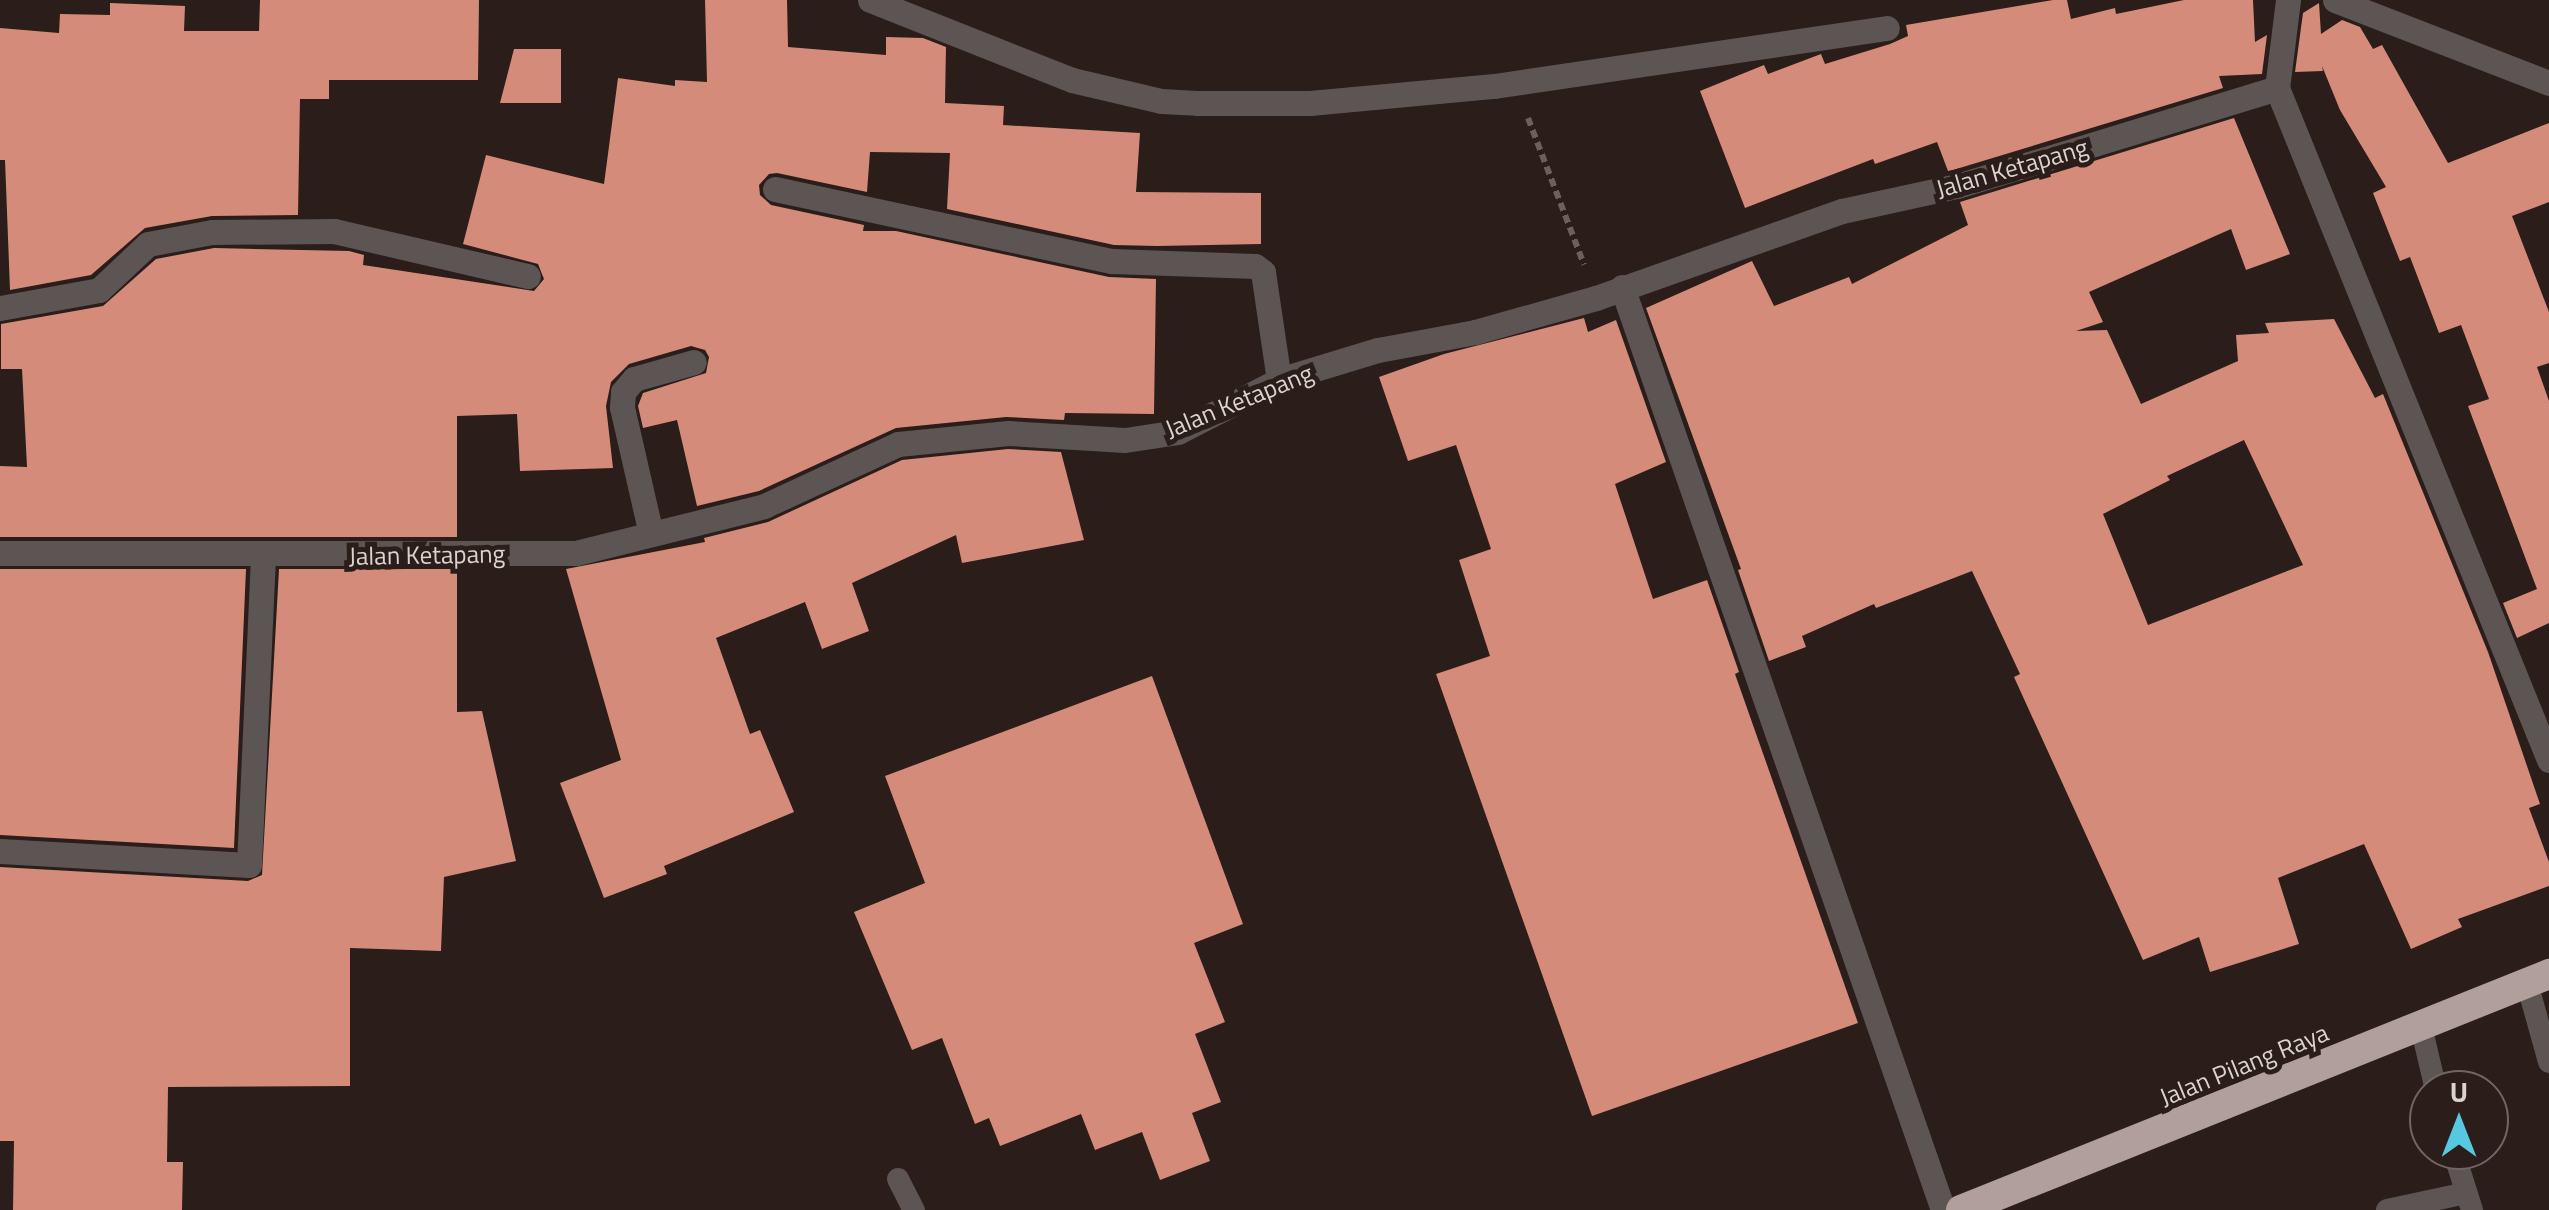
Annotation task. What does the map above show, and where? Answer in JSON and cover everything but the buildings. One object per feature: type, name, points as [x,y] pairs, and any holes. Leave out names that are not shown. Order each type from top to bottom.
[{"type":"highway","name":"Jalan Pilang Raya","points":[[1960,1210],[2011,1201],[2538,978]]},
{"type":"street","points":[[870,0],[1072,80],[1161,101],[1310,103],[1515,84],[1887,28]]},
{"type":"street","points":[[2288,0],[2277,88],[2549,760]]},
{"type":"street","points":[[2335,0],[2549,83]]},
{"type":"street","name":"Jalan Ketapang","points":[[0,553],[576,554],[764,506],[898,444],[1008,433],[1143,438],[1178,432],[1234,407],[1280,380],[1378,350],[1474,332],[1596,298],[1842,211],[1957,186],[2277,88]]},
{"type":"street","points":[[775,189],[1112,261],[1255,266],[1263,272],[1280,380]]},
{"type":"street","points":[[0,308],[99,290],[148,244],[212,232],[334,231],[528,276]]},
{"type":"street","points":[[1622,287],[1943,1210]]},
{"type":"street","points":[[651,534],[622,407],[623,392],[634,379],[694,362]]},
{"type":"street","points":[[0,851],[249,865],[263,556]]},
{"type":"lane","points":[[2538,978],[2549,1062]]},
{"type":"lane","points":[[2421,1026],[2431,1070]]},
{"type":"lane","points":[[2387,1210],[2469,1201],[2459,1170]]},
{"type":"lane","points":[[898,1178],[914,1210]]},
{"type":"path","points":[[1515,84],[1596,298]]}]
